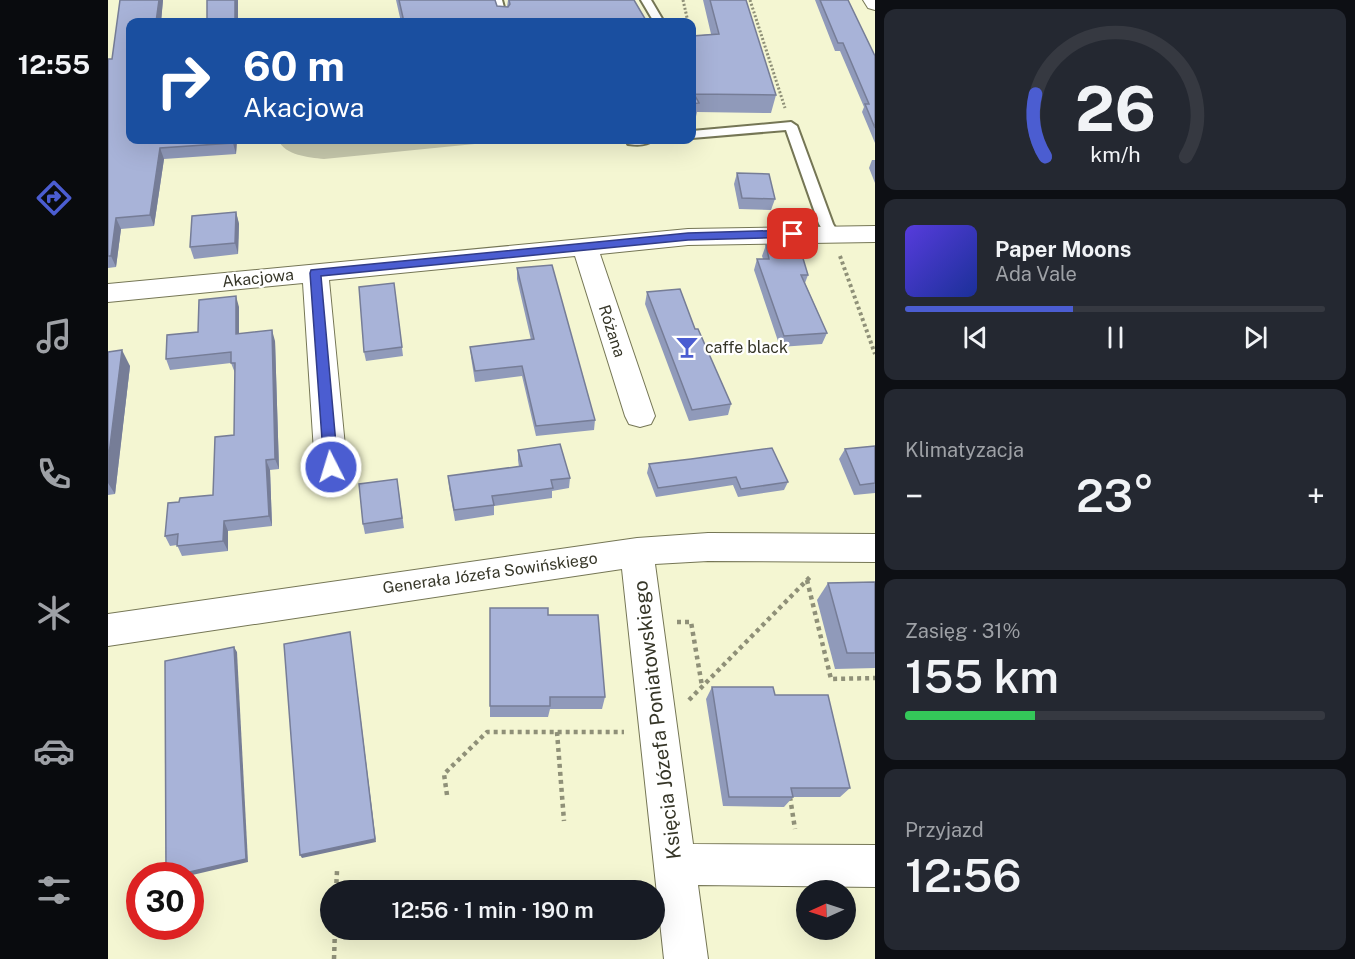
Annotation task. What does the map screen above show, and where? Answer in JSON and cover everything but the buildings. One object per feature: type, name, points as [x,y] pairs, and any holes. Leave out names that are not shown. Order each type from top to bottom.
[{"type":"street","name":"Akacjowa","points":[[108,293],[702,236],[875,234]]},
{"type":"street","name":"Różana","points":[[585,246],[640,416]]},
{"type":"street","points":[[315,273],[331,467]]},
{"type":"street","name":"Generała Józefa Sowińskiego","points":[[108,630],[637,552],[708,547],[875,548]]},
{"type":"street","name":"Księcia Józefa Poniatowskiego","points":[[637,552],[686,959]]},
{"type":"street","points":[[673,864],[875,866]]},
{"type":"lane","points":[[497,0],[502,18]]},
{"type":"lane","points":[[646,0],[657,18]]},
{"type":"lane","points":[[696,135],[791,126],[826,224],[832,234]]},
{"type":"path","points":[[683,0],[687,18]]},
{"type":"path","points":[[750,0],[791,126]]},
{"type":"path","points":[[832,234],[875,354]]},
{"type":"path","points":[[685,704],[815,572]]},
{"type":"path","points":[[807,580],[831,679],[875,678]]},
{"type":"path","points":[[692,622],[702,687]]},
{"type":"path","points":[[447,795],[444,774],[487,732],[658,733]]},
{"type":"path","points":[[557,732],[564,821]]},
{"type":"path","points":[[337,871],[337,880]]},
{"type":"path","points":[[334,959],[335,940]]},
{"type":"green space","points":[[474,144],[324,159],[292,153],[282,145]]},
{"type":"place","name":"caffe black","points":[[687,347]]},
{"type":"route","points":[[331,467],[315,273],[688,237],[793,234]]}]
